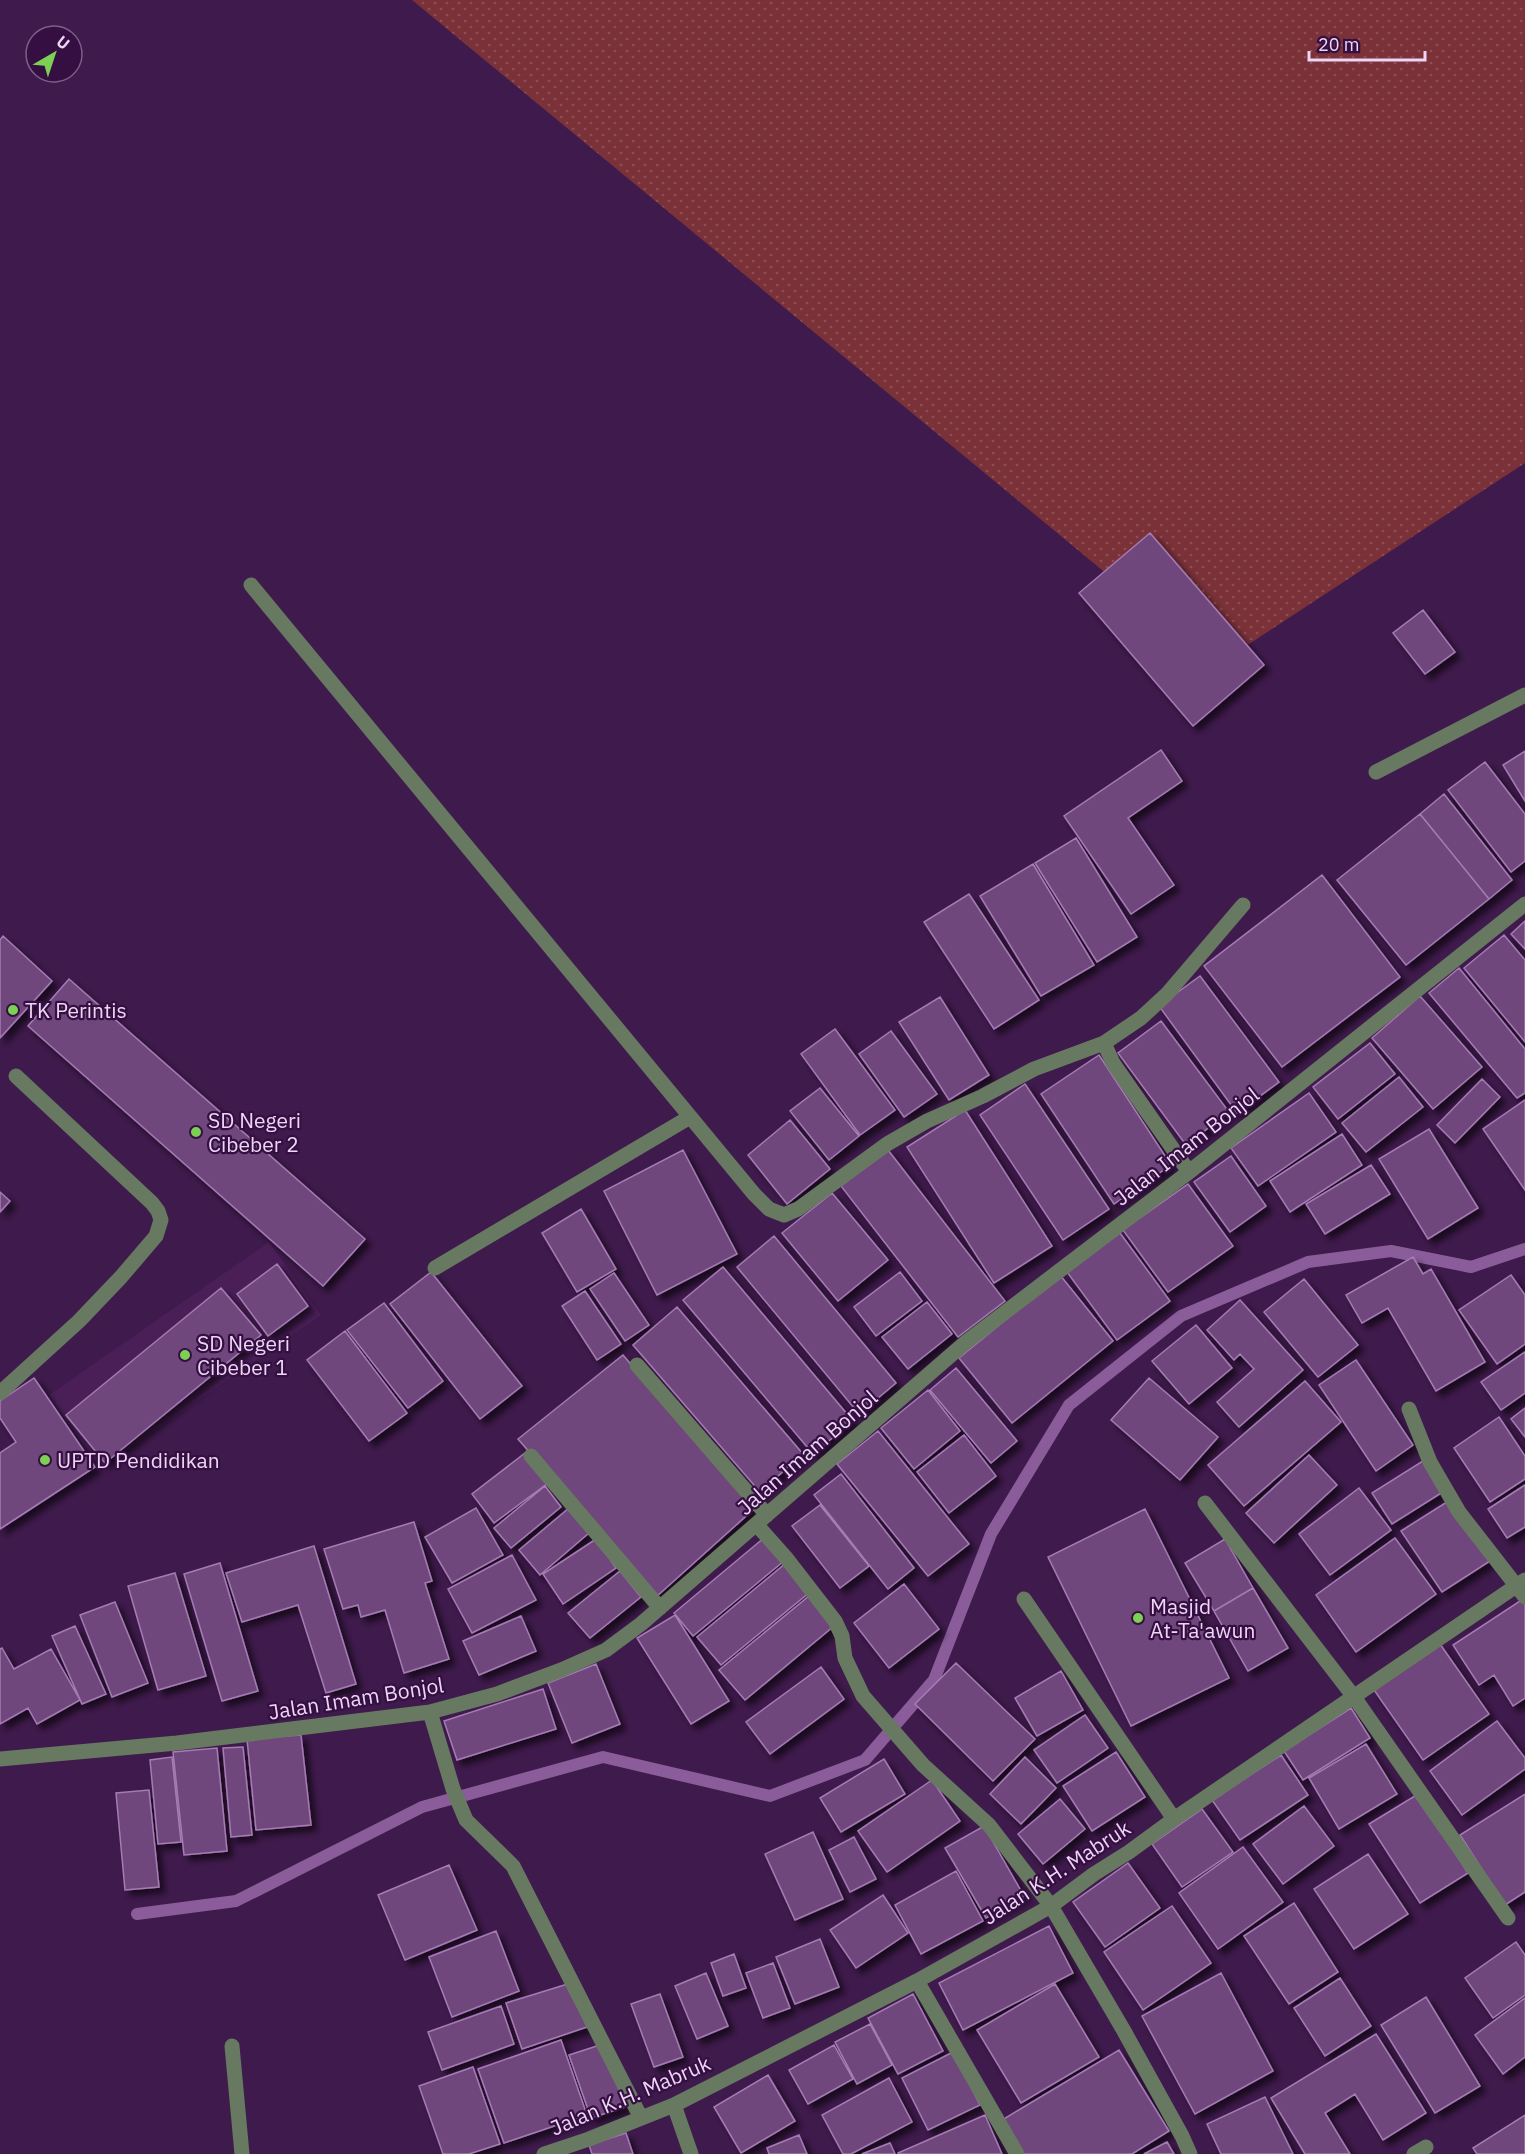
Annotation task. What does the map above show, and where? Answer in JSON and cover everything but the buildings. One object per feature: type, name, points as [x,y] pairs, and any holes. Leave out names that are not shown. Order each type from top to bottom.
[{"type":"street","points":[[251,585],[754,1194],[769,1209],[784,1215],[798,1209],[887,1144],[927,1121],[1034,1070],[1104,1043],[1141,1018],[1167,994],[1243,905]]},
{"type":"street","points":[[1376,772],[1525,695]]},
{"type":"street","name":"Jalan Imam Bonjol","points":[[0,1758],[177,1743],[430,1712],[497,1694],[597,1654],[660,1608],[966,1342],[1189,1172],[1525,904]]},
{"type":"street","points":[[1104,1043],[1113,1062],[1189,1172]]},
{"type":"street","points":[[0,1392],[79,1322],[156,1236],[161,1220],[152,1203],[16,1076]]},
{"type":"street","points":[[435,1268],[690,1117]]},
{"type":"street","points":[[637,1365],[761,1519],[835,1621],[842,1636],[845,1658],[862,1696],[923,1765],[989,1825],[1051,1906],[1124,2031],[1190,2154]]},
{"type":"street","points":[[1409,1409],[1430,1462],[1459,1512],[1522,1588]]},
{"type":"street","points":[[531,1456],[660,1608]]},
{"type":"street","points":[[1205,1503],[1354,1697],[1508,1918]]},
{"type":"street","name":"Jalan K.H. Mabruk","points":[[544,2154],[674,2105],[917,1981],[1051,1906],[1094,1874],[1354,1697],[1522,1588]]},
{"type":"street","points":[[1024,1599],[1174,1819]]},
{"type":"street","points":[[430,1712],[453,1789],[466,1820],[513,1866],[641,2118]]},
{"type":"street","points":[[917,1981],[1017,2154]]},
{"type":"street","points":[[232,2046],[242,2154]]},
{"type":"street","points":[[674,2105],[691,2154]]},
{"type":"shaded area","points":[[412,0],[1525,0],[1525,463],[1217,665]]},
{"type":"shaded area","name":"SD Negeri Cibeber 1","points":[[269,1242],[321,1315],[101,1468],[49,1395]]},
{"type":"waterway","points":[[137,1914],[236,1901],[422,1807],[603,1757],[770,1796],[865,1760],[934,1680],[991,1534],[1069,1405],[1181,1316],[1308,1262],[1391,1251],[1471,1267],[1525,1249]]},
{"type":"place","name":"TK Perintis","points":[[13,1010]]},
{"type":"place","name":"SD Negeri Cibeber 2","points":[[196,1132]]},
{"type":"place","name":"SD Negeri Cibeber 1","points":[[185,1355]]},
{"type":"place","name":"UPTD Pendidikan","points":[[45,1460]]},
{"type":"place","name":"Masjid At-Ta'awun","points":[[1138,1618]]}]
